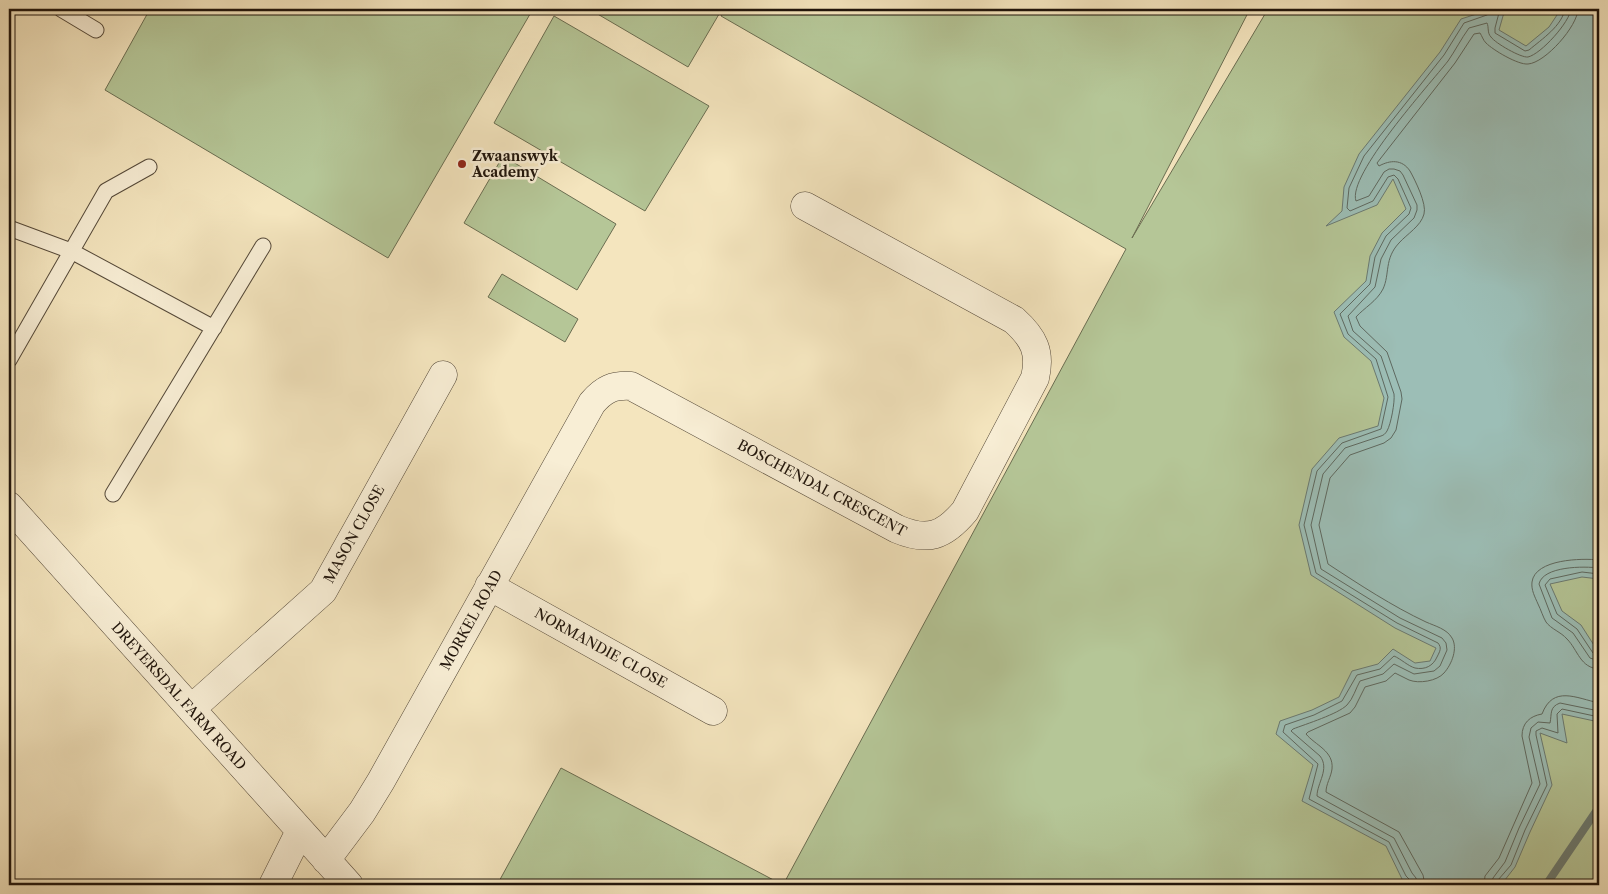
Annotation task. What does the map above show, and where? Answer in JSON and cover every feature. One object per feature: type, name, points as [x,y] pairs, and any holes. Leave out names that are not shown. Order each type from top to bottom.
[{"type":"street","name":"BOSCHENDAL CRESCENT","points":[[619,386],[631,386],[910,535],[926,536],[941,532],[953,525],[965,511],[1035,378],[1038,366],[1033,342],[1026,330],[1014,320],[805,206]]},
{"type":"street","name":"MASON CLOSE","points":[[191,709],[322,591],[443,376]]},
{"type":"street","name":"MORKEL ROAD","points":[[326,860],[362,812],[381,781],[592,404],[607,389],[619,386]]},
{"type":"street","name":"DREYERSDAL FARM ROAD","points":[[9,506],[349,885]]},
{"type":"street","name":"NORMANDIE CLOSE","points":[[490,586],[713,711]]},
{"type":"street","points":[[274,885],[300,831]]},
{"type":"lane","points":[[61,9],[96,30]]},
{"type":"lane","points":[[9,360],[106,191],[149,167]]},
{"type":"lane","points":[[9,228],[72,252],[214,328]]},
{"type":"lane","points":[[113,494],[263,246]]},
{"type":"green space","points":[[150,9],[533,9],[388,258],[105,90]]},
{"type":"green space","points":[[589,9],[722,9],[688,67]]},
{"type":"green space","points":[[725,9],[1250,9],[1132,238],[1268,9],[1599,9],[1599,885],[783,885],[1126,249],[721,16]]},
{"type":"green space","points":[[554,16],[709,106],[645,211],[494,123]]},
{"type":"green space","points":[[503,156],[616,224],[577,290],[464,223]]},
{"type":"green space","points":[[502,274],[578,319],[565,342],[488,297]]},
{"type":"green space","points":[[561,768],[783,885],[497,885]]},
{"type":"water","points":[[1492,9],[1505,9],[1499,30],[1526,46],[1549,27],[1561,9],[1599,9],[1599,579],[1582,577],[1550,584],[1562,611],[1581,625],[1599,653],[1599,722],[1562,714],[1567,743],[1540,733],[1552,785],[1515,867],[1501,885],[1408,885],[1402,879],[1386,846],[1302,801],[1313,765],[1276,734],[1280,721],[1312,710],[1339,697],[1352,671],[1378,664],[1393,649],[1415,663],[1430,661],[1436,648],[1395,628],[1311,575],[1299,525],[1312,469],[1339,438],[1378,426],[1384,398],[1371,361],[1344,337],[1334,312],[1366,281],[1370,256],[1382,233],[1406,209],[1393,179],[1377,205],[1326,226],[1342,211],[1344,187],[1359,154],[1440,52],[1461,19]]},
{"type":"waterway","points":[[1546,885],[1599,807]]},
{"type":"place","name":"Zwaanswyk Academy","points":[[462,164]]}]
